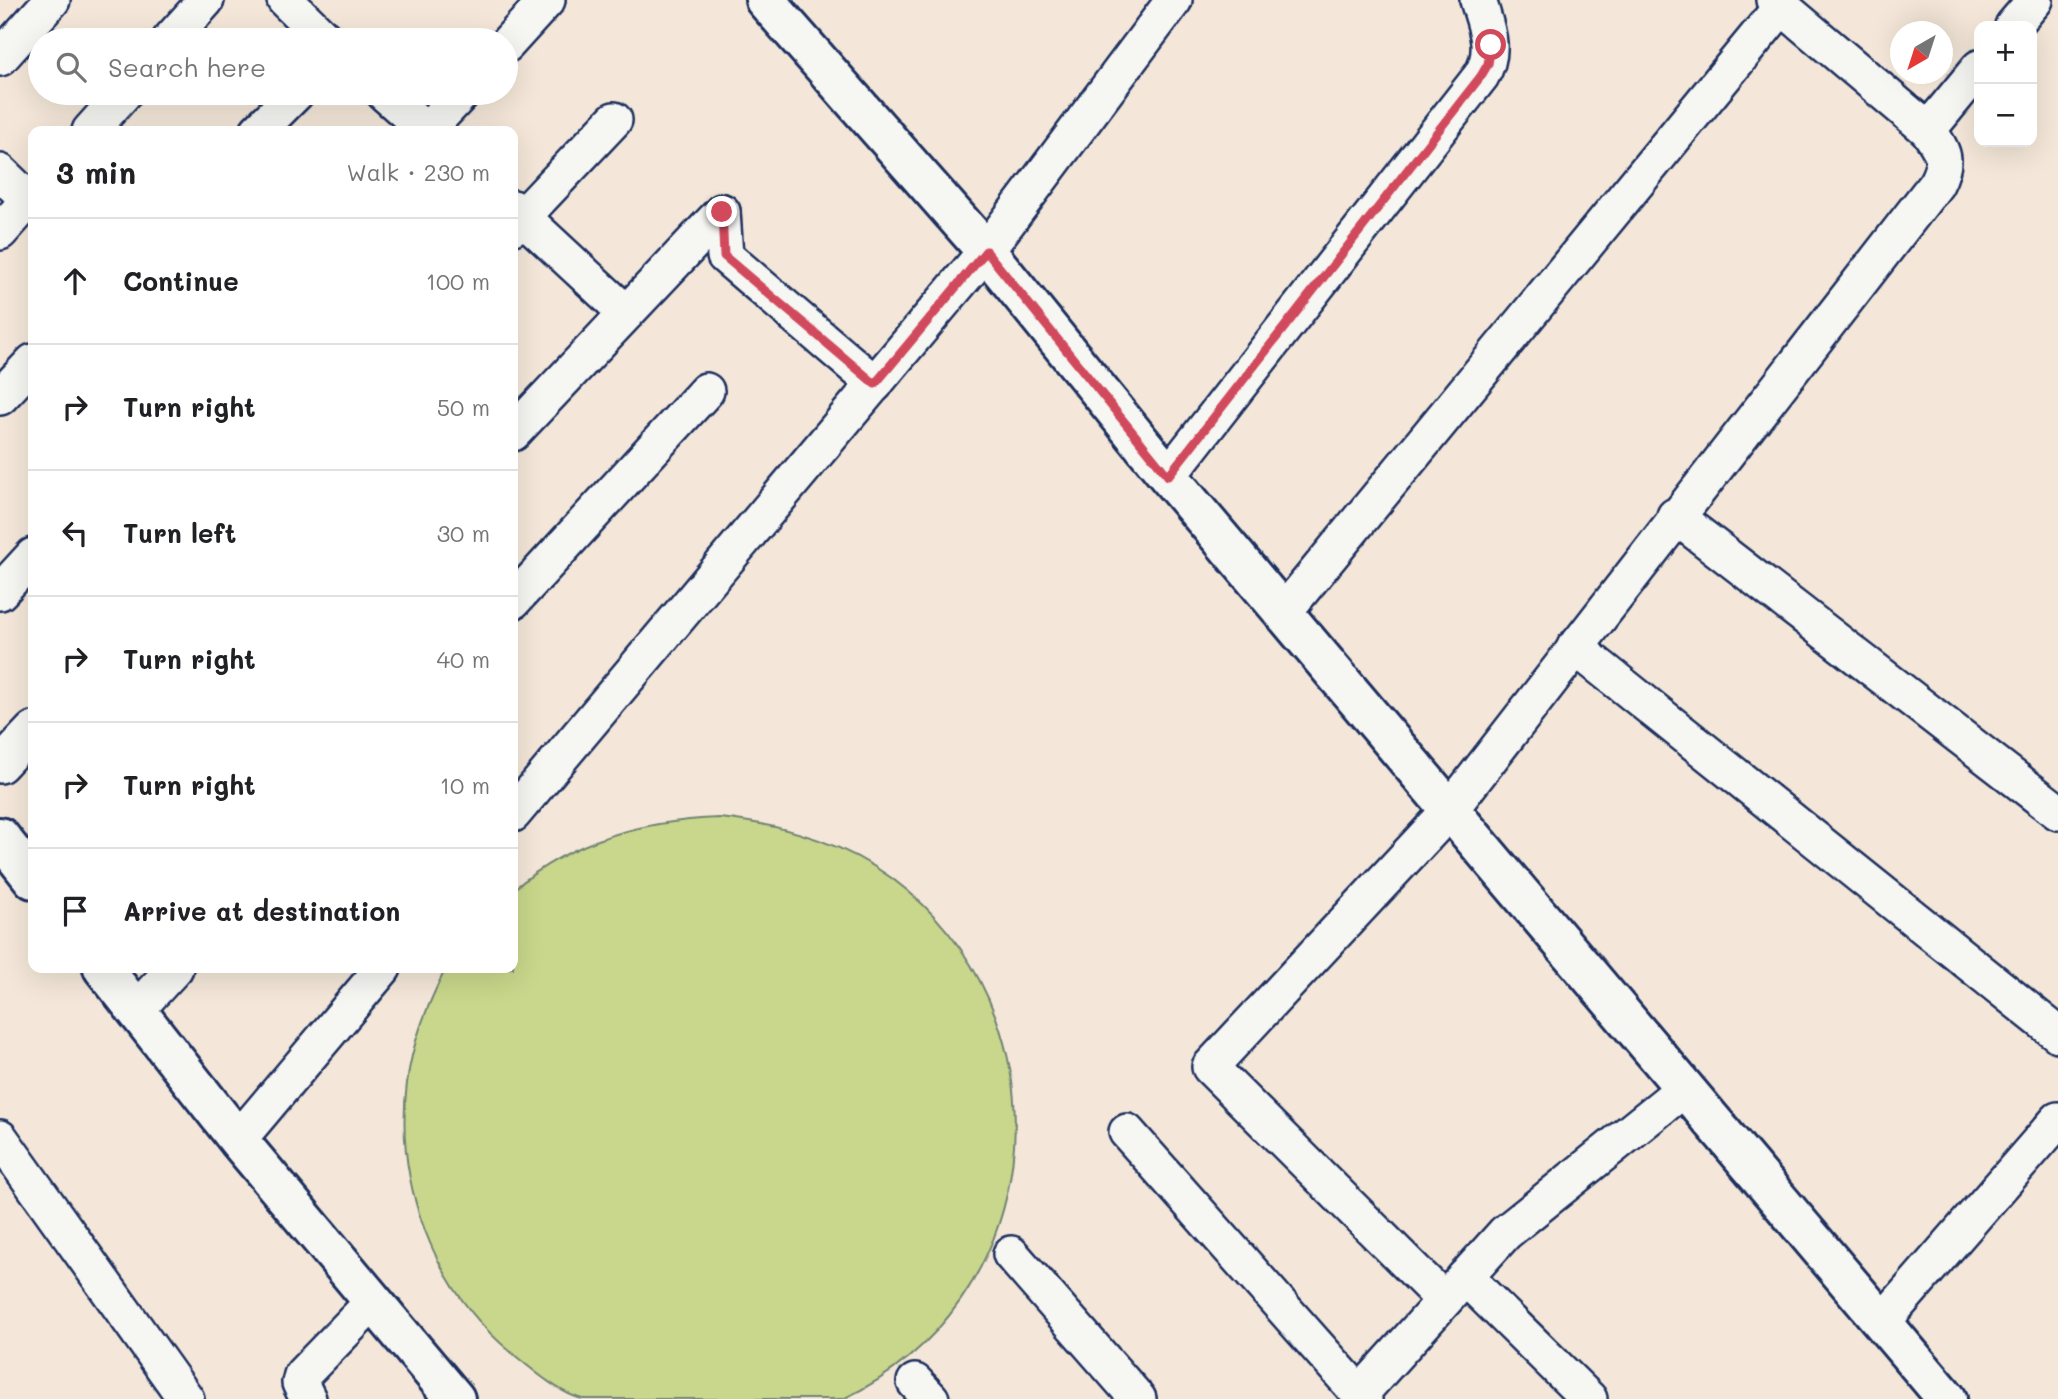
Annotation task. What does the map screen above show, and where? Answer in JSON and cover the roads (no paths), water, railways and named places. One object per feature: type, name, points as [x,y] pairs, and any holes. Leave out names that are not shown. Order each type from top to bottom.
[{"type":"street","points":[[0,58],[52,0]]},
{"type":"street","points":[[181,28],[206,0]]},
{"type":"street","points":[[285,0],[314,28]]},
{"type":"street","points":[[518,32],[547,0]]},
{"type":"street","points":[[765,0],[986,251],[1168,476],[1449,811],[1884,1320],[1936,1395]]},
{"type":"street","points":[[518,808],[986,251],[1174,0]]},
{"type":"street","points":[[1168,476],[1481,76],[1488,64],[1491,45],[1478,0]]},
{"type":"street","points":[[2017,21],[2035,0]]},
{"type":"street","points":[[1283,613],[1793,7],[1928,130],[1942,151],[1944,168],[1936,184],[1675,516],[1449,811],[1210,1067],[1455,1288],[1589,1399]]},
{"type":"street","points":[[1928,130],[1974,74]]},
{"type":"street","points":[[94,126],[113,105]]},
{"type":"street","points":[[263,126],[284,105]]},
{"type":"street","points":[[398,105],[421,126]]},
{"type":"street","points":[[431,126],[450,105]]},
{"type":"street","points":[[518,215],[614,120]]},
{"type":"street","points":[[0,172],[28,196]]},
{"type":"street","points":[[0,232],[28,204]]},
{"type":"street","points":[[518,428],[722,212],[724,256],[875,384]]},
{"type":"street","points":[[518,219],[626,313]]},
{"type":"street","points":[[0,397],[28,367]]},
{"type":"street","points":[[518,596],[706,391]]},
{"type":"street","points":[[1675,516],[2058,812]]},
{"type":"street","points":[[0,592],[28,561]]},
{"type":"street","points":[[1575,647],[2058,1034]]},
{"type":"street","points":[[0,765],[28,735]]},
{"type":"street","points":[[0,837],[28,873]]},
{"type":"street","points":[[107,973],[237,1140],[455,1399]]},
{"type":"street","points":[[136,1010],[170,973]]},
{"type":"street","points":[[237,1140],[379,973]]},
{"type":"street","points":[[1127,1132],[1362,1397],[1505,1233],[1685,1088]]},
{"type":"street","points":[[1884,1320],[2058,1120]]},
{"type":"street","points":[[0,1138],[186,1399]]},
{"type":"street","points":[[1011,1254],[1138,1399]]},
{"type":"street","points":[[308,1399],[300,1383],[302,1375],[373,1302]]}]
